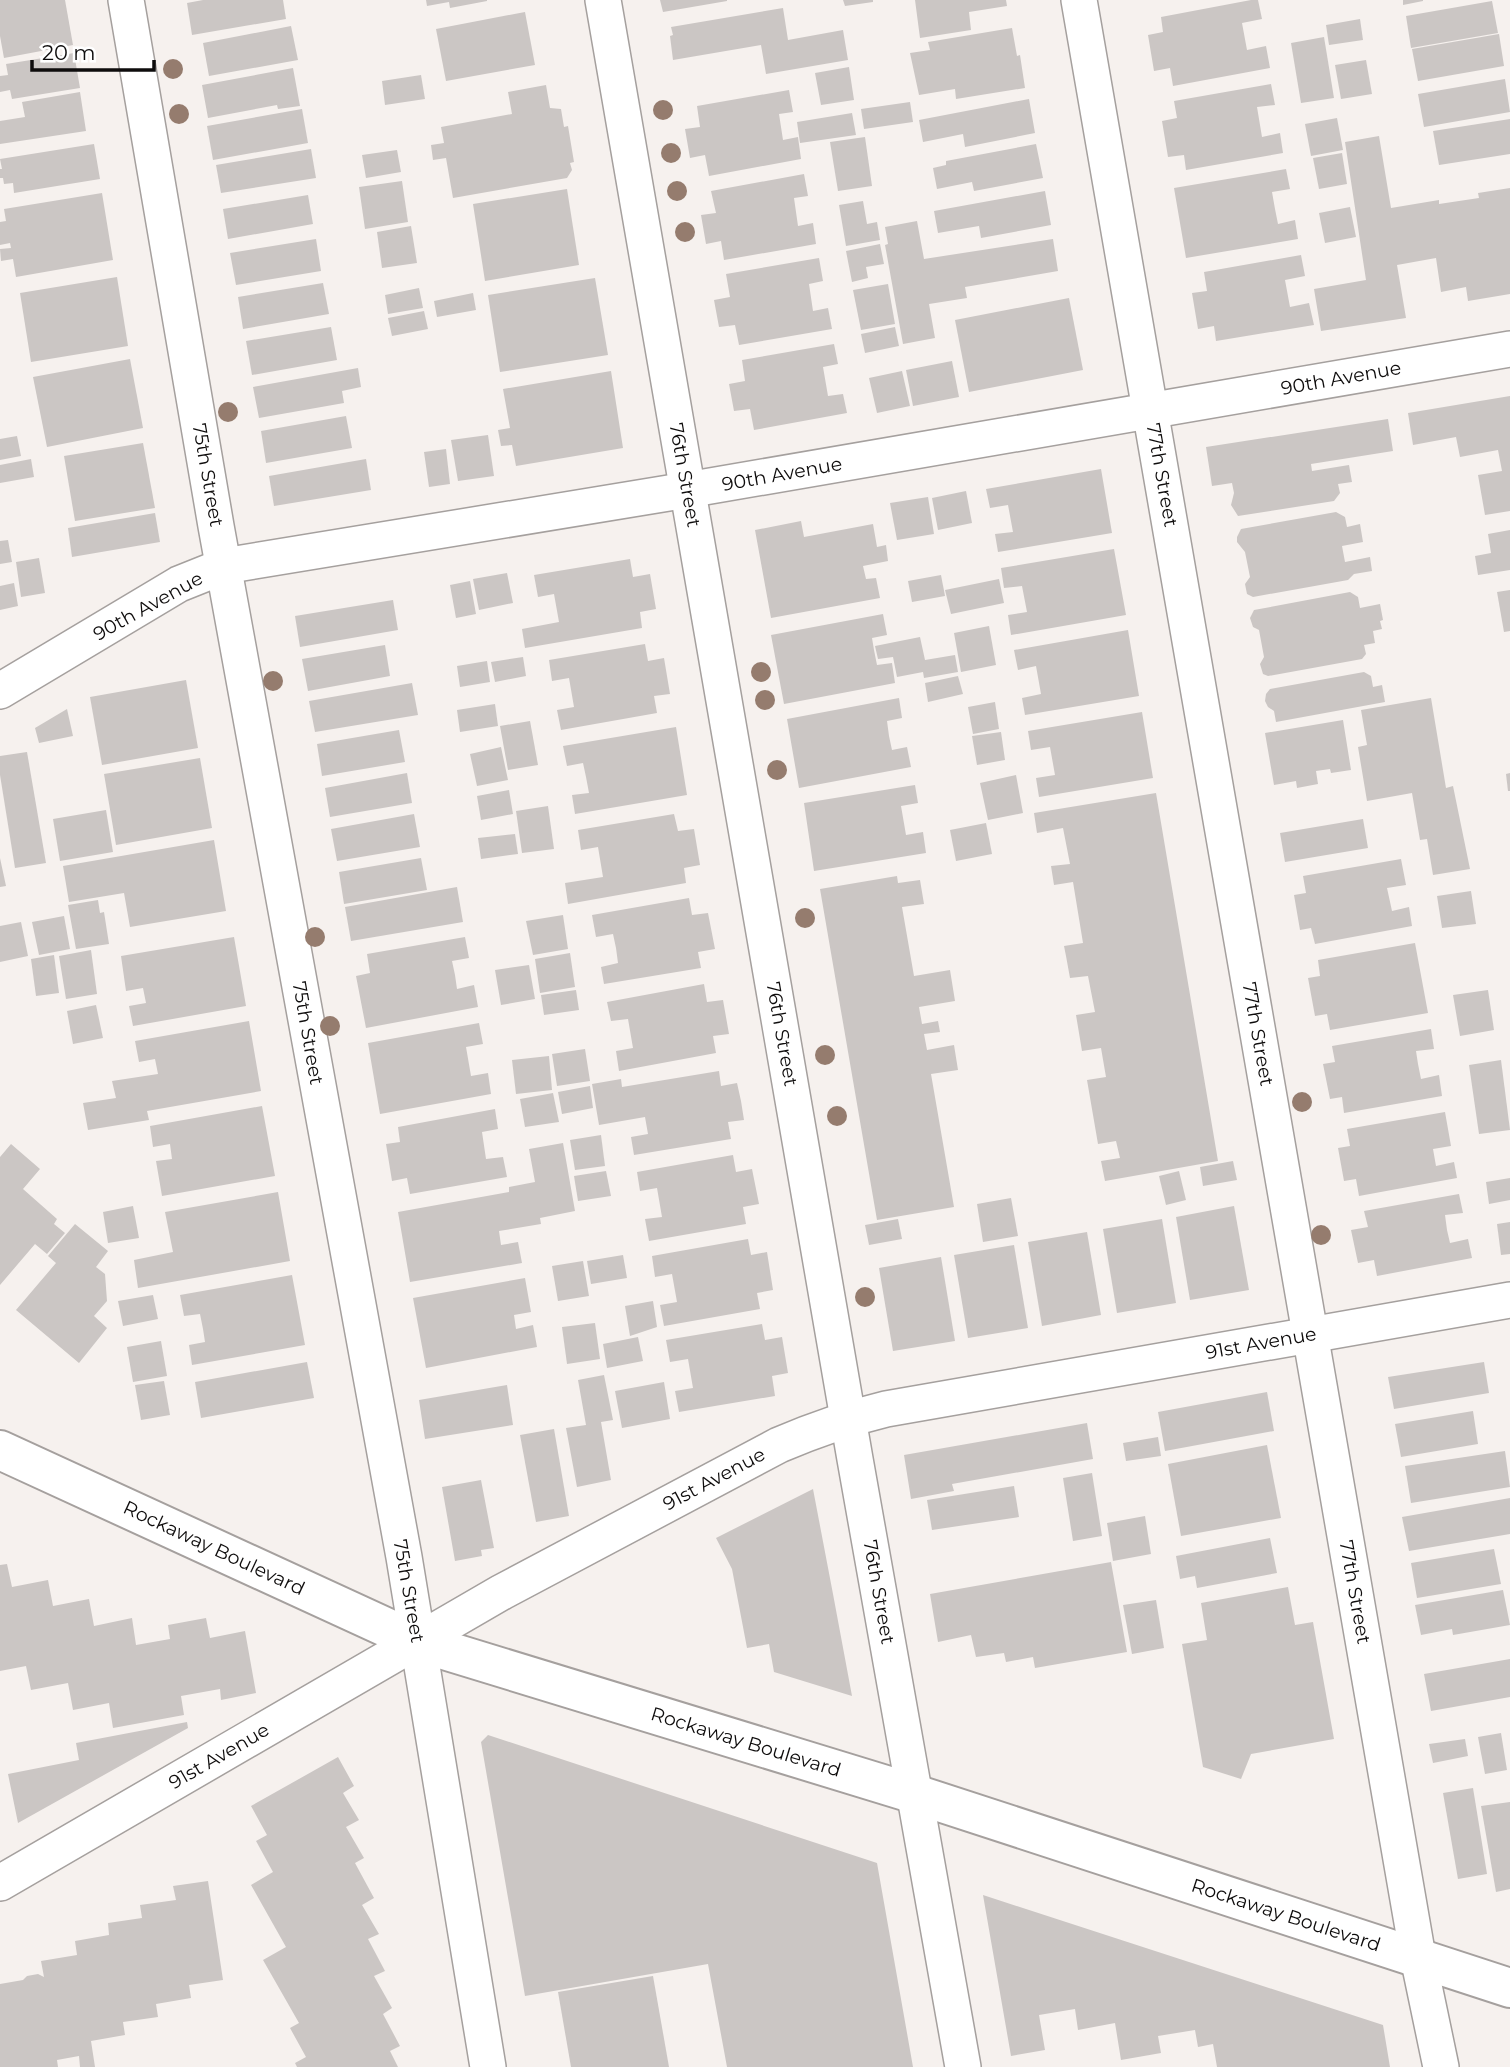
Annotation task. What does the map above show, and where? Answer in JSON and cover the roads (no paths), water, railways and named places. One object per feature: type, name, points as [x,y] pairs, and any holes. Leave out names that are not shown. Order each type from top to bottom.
[{"type":"main road","name":"Rockaway Boulevard","points":[[0,1450],[418,1642],[915,1794],[1510,1987]]},
{"type":"street","name":"75th Street","points":[[126,0],[224,566],[418,1642],[488,2067]]},
{"type":"street","name":"76th Street","points":[[603,0],[963,2067]]},
{"type":"street","name":"77th Street","points":[[1079,0],[1418,1957],[1441,2067]]},
{"type":"street","name":"90th Avenue","points":[[0,691],[179,584],[224,566],[1510,349]]},
{"type":"street","name":"91st Avenue","points":[[0,1883],[502,1592],[779,1445],[849,1418],[886,1409],[1510,1300]]}]
